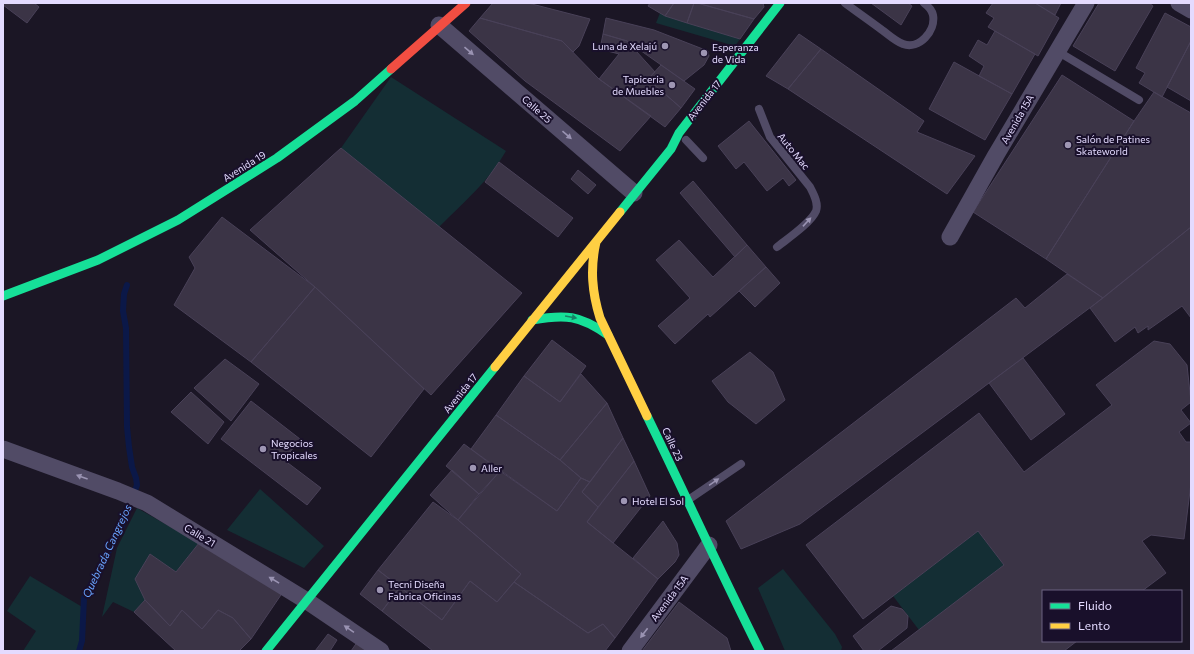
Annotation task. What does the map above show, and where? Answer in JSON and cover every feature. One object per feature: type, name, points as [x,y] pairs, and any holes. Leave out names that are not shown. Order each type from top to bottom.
[{"type":"main road","name":"Avenida 19","points":[[3,296],[98,260],[178,220],[277,158],[355,101],[439,25],[466,3]]},
{"type":"main road","name":"Avenida 17","points":[[266,651],[671,149],[679,132],[776,4]]},
{"type":"main road","name":"Avenida 17","points":[[671,149],[689,137]]},
{"type":"main road","name":"Calle 23","points":[[596,241],[593,256],[592,286],[594,300],[600,318],[688,501],[723,578],[760,651]]},
{"type":"main road","points":[[532,320],[554,316],[566,316],[589,322],[608,335]]},
{"type":"street","name":"Avenida 15A","points":[[950,237],[996,155],[1086,3]]},
{"type":"street","points":[[1179,3],[1191,10]]},
{"type":"street","name":"Calle 25","points":[[439,25],[634,193]]},
{"type":"street","name":"Calle 21","points":[[3,449],[118,490],[147,503],[307,601],[381,651]]},
{"type":"street","name":"Avenida 15A","points":[[630,651],[709,546]]},
{"type":"lane","points":[[845,3],[893,38],[903,44],[912,46],[920,42],[928,34],[933,23],[933,14],[929,7],[924,3]]},
{"type":"lane","points":[[1057,51],[1138,100]]},
{"type":"lane","name":"Auto Mac","points":[[759,109],[770,137],[814,193],[816,204],[816,211],[806,223],[777,247]]},
{"type":"lane","points":[[689,137],[703,158]]},
{"type":"lane","points":[[688,501],[741,464]]},
{"type":"green space","points":[[660,13],[665,16],[740,39],[735,46],[656,23]]},
{"type":"green space","points":[[391,77],[506,151],[484,182],[439,227],[341,148]]},
{"type":"green space","points":[[260,489],[324,546],[304,568],[227,530]]},
{"type":"green space","points":[[137,508],[199,543],[176,572],[150,555],[145,600],[134,612],[113,602],[102,617],[117,548]]},
{"type":"green space","points":[[978,531],[1004,565],[919,630],[893,596]]},
{"type":"green space","points":[[783,569],[835,634],[842,647],[841,651],[785,651],[758,588]]},
{"type":"green space","points":[[30,576],[84,608],[80,651],[23,651],[36,631],[7,611]]},
{"type":"building","points":[[3,3],[34,3],[39,7],[27,23],[3,5]]},
{"type":"building","points":[[493,3],[528,3],[590,19],[579,46],[573,52],[562,41],[480,18]]},
{"type":"building","points":[[650,3],[674,3],[665,16],[648,6]]},
{"type":"building","points":[[674,3],[694,3],[687,23],[665,16]]},
{"type":"building","points":[[694,3],[754,19],[740,39],[687,23]]},
{"type":"building","points":[[701,3],[763,3],[764,7],[754,19]]},
{"type":"building","points":[[871,3],[908,3],[912,6],[901,25]]},
{"type":"building","points":[[993,3],[1035,3],[1059,18],[1038,56],[988,27],[994,18],[986,13]]},
{"type":"building","points":[[1035,3],[1061,3],[1055,15]]},
{"type":"building","points":[[1099,3],[1149,3],[1153,6],[1115,71],[1073,46]]},
{"type":"building","points":[[1165,13],[1191,27],[1191,41],[1162,97],[1139,83],[1145,73],[1136,68]]},
{"type":"building","points":[[480,18],[562,41],[599,79],[651,116],[620,151],[525,81],[469,31]]},
{"type":"building","name":"Luna de Xelajú","points":[[606,18],[654,30],[708,51],[709,56],[704,65],[684,81],[627,41],[603,34]]},
{"type":"building","points":[[995,31],[1035,54],[1012,94],[979,76],[984,66],[969,56],[978,40],[987,45]]},
{"type":"building","points":[[603,34],[627,41],[655,72],[648,79],[681,108],[665,127],[599,79],[619,54],[600,49]]},
{"type":"building","points":[[799,34],[821,49],[788,89],[766,76]]},
{"type":"building","points":[[1191,41],[1191,101],[1167,87]]},
{"type":"building","points":[[821,49],[924,121],[917,132],[975,156],[947,194],[788,89]]},
{"type":"building","points":[[954,62],[1012,94],[985,140],[929,109]]},
{"type":"building","name":"Tapiceria de Muebles","points":[[661,65],[695,89],[681,108],[648,79]]},
{"type":"building","name":"Salón de Patines Skateworld","points":[[1062,75],[1134,121],[1046,259],[973,212]]},
{"type":"building","points":[[1154,92],[1191,113],[1191,227],[1103,298],[1046,259]]},
{"type":"building","points":[[749,121],[796,180],[789,186],[783,178],[767,191],[744,162],[736,169],[718,146]]},
{"type":"building","points":[[341,148],[522,293],[431,395],[315,287],[250,230]]},
{"type":"building","points":[[499,162],[573,218],[558,237],[485,182]]},
{"type":"building","points":[[578,170],[596,185],[588,194],[571,179]]},
{"type":"building","points":[[693,181],[747,245],[735,257],[680,193]]},
{"type":"building","points":[[222,217],[315,287],[251,362],[174,305],[195,268],[189,257]]},
{"type":"building","points":[[1191,227],[1191,318],[1182,306],[1148,330],[1148,326],[1138,333],[1135,327],[1115,342],[1090,308]]},
{"type":"building","points":[[679,240],[713,277],[747,245],[766,267],[710,317],[708,314],[675,344],[658,326],[690,298],[656,260]]},
{"type":"building","points":[[766,267],[780,283],[755,307],[739,291]]},
{"type":"building","points":[[1067,274],[1103,298],[800,524],[741,549],[726,521],[1016,298],[1025,308]]},
{"type":"building","points":[[315,287],[424,389],[371,457],[251,362]]},
{"type":"building","points":[[552,340],[586,366],[560,402],[524,376]]},
{"type":"building","points":[[1154,341],[1170,344],[1187,365],[1191,402],[1181,410],[1191,423],[1179,432],[1186,442],[1191,442],[1191,483],[1184,539],[1151,535],[1142,541],[1166,573],[1143,590],[1042,590],[1042,642],[1076,642],[1064,651],[891,651],[1004,565],[978,531],[863,619],[806,545],[979,413],[1024,472],[1112,405],[1096,385]]},
{"type":"building","points":[[750,352],[773,372],[785,400],[756,424],[728,402],[712,381]]},
{"type":"building","points":[[1023,358],[1065,414],[1031,440],[989,383]]},
{"type":"building","points":[[225,359],[259,384],[231,421],[194,388]]},
{"type":"building","points":[[581,374],[607,403],[560,460],[496,415],[524,376],[560,402]]},
{"type":"building","points":[[191,392],[224,422],[208,444],[171,412]]},
{"type":"building","name":"Negocios Tropicales","points":[[251,401],[300,439],[284,460],[321,488],[307,505],[221,439]]},
{"type":"building","points":[[607,403],[623,438],[590,482],[581,478],[560,460]]},
{"type":"building","points":[[496,415],[560,460],[581,478],[557,511],[471,449]]},
{"type":"building","points":[[623,438],[634,461],[598,507],[582,492]]},
{"type":"building","name":"Aller","points":[[464,444],[500,471],[479,494],[446,466]]},
{"type":"building","name":"Hotel El Sol","points":[[634,461],[650,496],[613,543],[587,522]]},
{"type":"building","points":[[452,470],[479,494],[458,520],[430,495]]},
{"type":"building","points":[[500,471],[557,511],[581,478],[590,482],[582,492],[598,507],[587,522],[658,579],[615,638],[603,624],[588,633],[514,582],[521,574],[458,520]]},
{"type":"building","points":[[433,502],[458,520],[521,574],[497,602],[470,581],[442,620],[378,570]]},
{"type":"building","points":[[663,521],[677,543],[679,555],[675,562],[658,579],[633,558]]},
{"type":"building","points":[[199,543],[285,589],[251,639],[233,618],[218,610],[202,629],[182,610],[170,626],[145,600],[135,579],[150,554],[176,572]]},
{"type":"building","name":"Tecni Diseña Fabrica Oficinas","points":[[378,570],[400,587],[382,611],[360,594]]},
{"type":"building","points":[[470,581],[497,602],[514,582],[588,633],[603,624],[615,638],[605,651],[433,651],[382,611],[400,587],[442,620]]},
{"type":"building","points":[[145,600],[170,626],[182,610],[202,629],[218,610],[233,618],[251,639],[239,651],[176,651],[134,612]]},
{"type":"building","points":[[679,602],[727,638],[731,651],[642,651]]},
{"type":"building","points":[[891,606],[902,609],[908,616],[907,628],[878,651],[864,651],[853,636]]},
{"type":"building","points":[[328,634],[337,640],[330,651],[315,651]]},
{"type":"building","points":[[360,638],[376,651],[351,651]]},
{"type":"waterway","name":"Quebrada Cangrejos","points":[[79,651],[82,641],[84,598],[122,526],[137,485],[132,467],[127,427],[126,328],[123,311],[124,294],[127,285]]},
{"type":"traffic: fast","points":[[620,212],[671,149],[679,133],[780,3]]},
{"type":"traffic: fast","points":[[3,296],[98,260],[178,220],[277,158],[355,101],[391,69]]},
{"type":"traffic: fast","points":[[532,320],[554,317],[572,318],[589,323],[608,335]]},
{"type":"traffic: fast","points":[[266,651],[495,367]]},
{"type":"traffic: fast","points":[[647,416],[760,651]]},
{"type":"traffic: slow","points":[[495,367],[620,212]]},
{"type":"traffic: slow","points":[[596,242],[593,262],[593,280],[595,299],[600,318],[647,416]]},
{"type":"traffic: jam","points":[[391,69],[466,3]]},
{"type":"place","name":"Luna de Xelajú","points":[[665,46]]},
{"type":"place","name":"Esperanza de Vida","points":[[704,53]]},
{"type":"place","name":"Tapiceria de Muebles","points":[[672,85]]},
{"type":"place","name":"Salón de Patines Skateworld","points":[[1068,145]]},
{"type":"place","name":"Negocios Tropicales","points":[[263,449]]},
{"type":"place","name":"Aller","points":[[473,468]]},
{"type":"place","name":"Hotel El Sol","points":[[624,501]]},
{"type":"place","name":"Tecni Diseña Fabrica Oficinas","points":[[380,590]]}]
